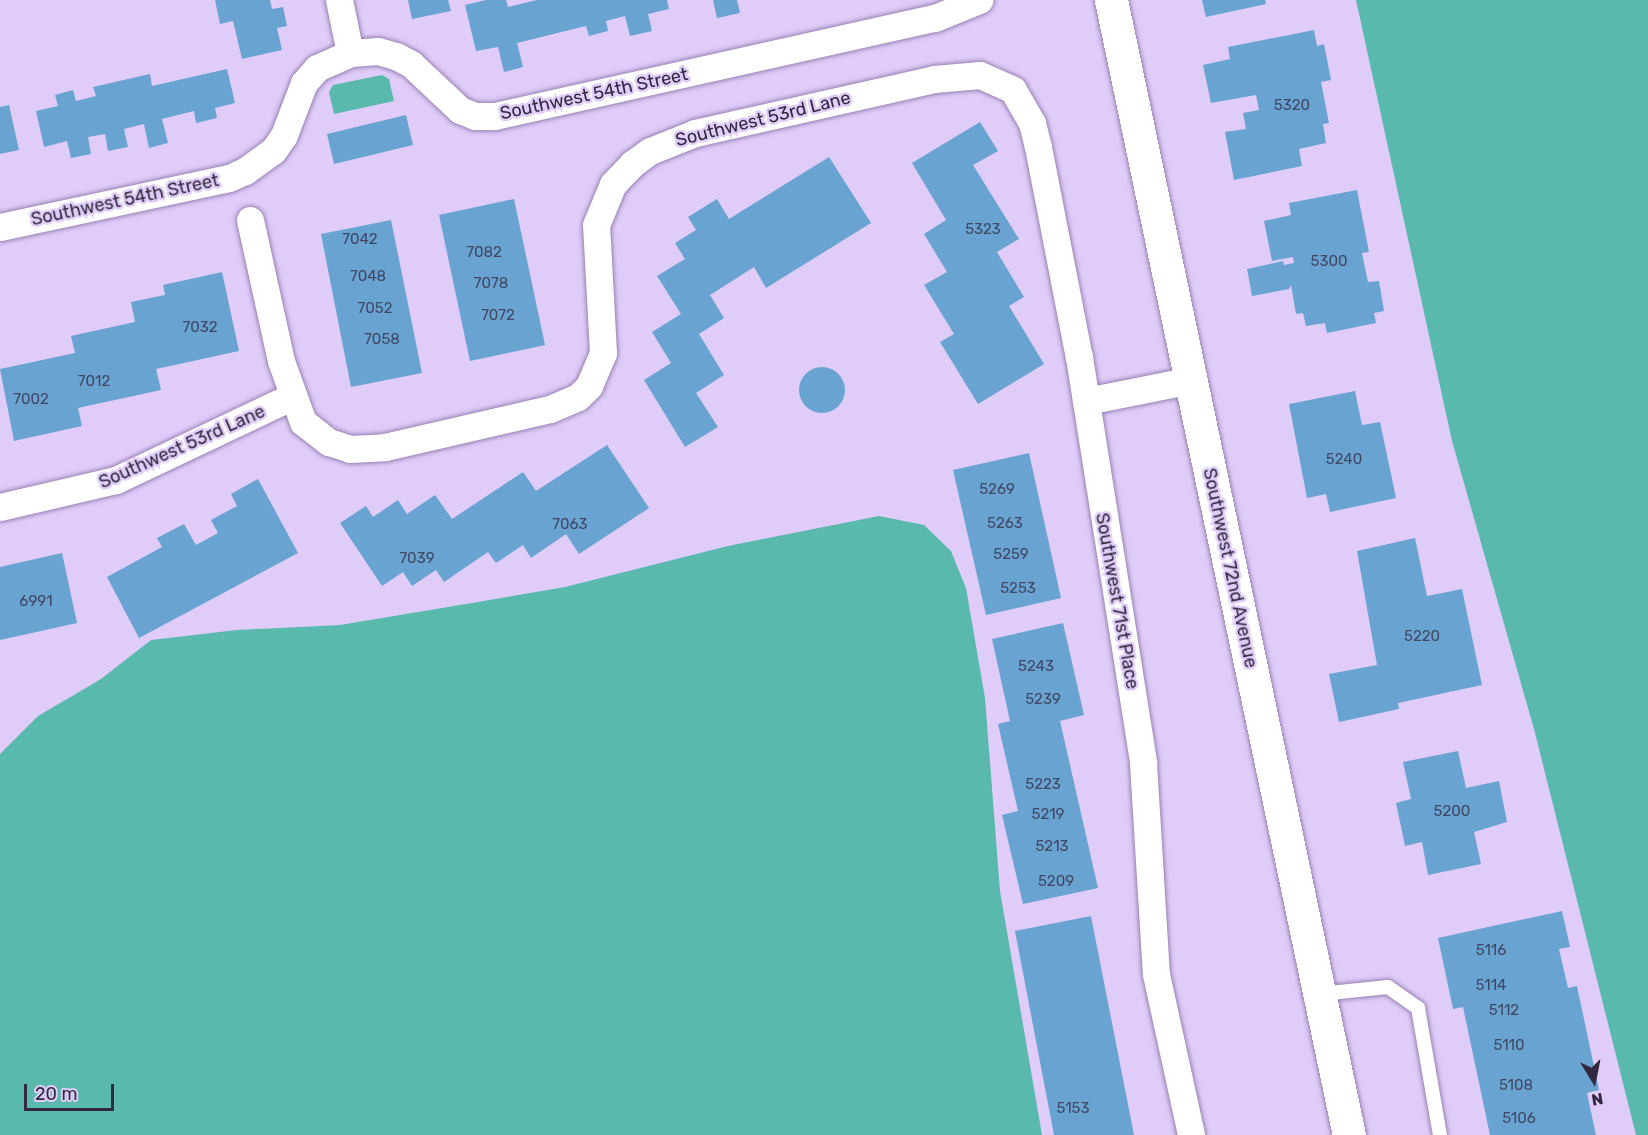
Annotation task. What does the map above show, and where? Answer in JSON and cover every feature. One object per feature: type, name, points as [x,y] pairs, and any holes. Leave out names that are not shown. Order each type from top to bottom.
[{"type":"street","points":[[339,0],[350,53]]},
{"type":"street","name":"Southwest 54th Street","points":[[0,227],[229,178],[245,171],[273,151],[284,135],[304,83],[317,68],[350,53],[378,51],[396,56],[411,64],[460,110],[475,116],[495,116],[935,18],[979,0]]},
{"type":"street","name":"Southwest 72nd Avenue","points":[[1111,0],[1349,1135]]},
{"type":"street","name":"Southwest 53rd Lane","points":[[250,220],[291,397],[303,422],[329,442],[350,449],[385,447],[564,404],[590,386],[598,371],[604,333],[596,225],[602,204],[632,164],[669,141],[729,125],[934,79],[980,75],[999,81]]},
{"type":"street","name":"Southwest 71st Place","points":[[999,81],[1023,103],[1036,139],[1086,401],[1143,763],[1156,974],[1191,1135]]},
{"type":"street","points":[[1086,401],[1191,380]]},
{"type":"street","name":"Southwest 53rd Lane","points":[[0,507],[116,480],[291,397]]},
{"type":"lane","points":[[1320,994],[1388,987],[1418,1008],[1440,1135]]},
{"type":"shaded area","points":[[1356,0],[1648,0],[1648,1135],[1636,1135],[1534,729],[1452,441]]},
{"type":"shaded area","points":[[382,75],[389,79],[394,101],[334,114],[329,92],[333,85]]},
{"type":"shaded area","points":[[879,516],[924,525],[951,551],[966,588],[985,698],[1000,891],[1042,1135],[0,1135],[0,754],[38,716],[101,679],[151,640],[237,630],[340,625],[472,603],[565,587],[728,546]]},
{"type":"building","points":[[215,0],[270,0],[272,9],[283,7],[287,26],[277,28],[282,50],[242,59],[233,21],[220,24]]},
{"type":"building","points":[[408,0],[448,0],[451,11],[412,19]]},
{"type":"building","points":[[486,0],[506,0],[508,7],[537,0],[667,0],[669,9],[648,14],[652,31],[630,36],[625,16],[606,21],[608,31],[589,36],[586,26],[517,43],[523,67],[504,72],[498,47],[476,51],[465,5]]},
{"type":"building","points":[[713,0],[737,0],[740,13],[717,18]]},
{"type":"building","points":[[1202,0],[1265,0],[1266,4],[1206,17]]},
{"type":"building","points":[[1314,30],[1317,46],[1324,44],[1331,80],[1321,82],[1329,123],[1323,124],[1326,143],[1299,149],[1302,166],[1234,180],[1225,132],[1246,129],[1243,113],[1259,110],[1256,95],[1211,103],[1203,65],[1230,59],[1228,47]]},
{"type":"building","points":[[227,69],[235,103],[215,108],[217,118],[196,123],[194,111],[162,119],[168,143],[149,148],[144,124],[124,129],[128,147],[108,151],[105,134],[88,137],[91,154],[71,158],[67,141],[44,147],[36,111],[58,106],[55,95],[73,90],[76,101],[96,96],[93,87],[150,74],[152,86]]},
{"type":"building","points":[[9,105],[19,150],[0,154],[0,107]]},
{"type":"building","points":[[406,115],[413,145],[334,164],[327,134]]},
{"type":"building","points":[[980,122],[998,151],[973,165],[1019,239],[997,252],[1024,297],[1009,306],[1044,364],[978,404],[940,342],[954,334],[924,285],[947,272],[924,234],[946,220],[912,163]]},
{"type":"building","points":[[829,157],[871,223],[766,288],[754,267],[710,295],[724,318],[699,334],[724,375],[696,393],[718,427],[685,447],[644,380],[671,363],[652,332],[681,314],[657,276],[685,259],[675,243],[696,230],[688,217],[717,199],[729,219]]},
{"type":"building","points":[[1357,190],[1369,252],[1362,253],[1368,282],[1379,281],[1384,311],[1374,313],[1376,323],[1327,333],[1325,323],[1306,326],[1303,313],[1296,314],[1291,285],[1289,289],[1252,296],[1247,269],[1283,261],[1284,265],[1294,263],[1293,257],[1272,261],[1264,221],[1291,215],[1289,203]]},
{"type":"building","points":[[514,199],[545,345],[470,361],[439,215]]},
{"type":"building","points":[[391,220],[422,373],[351,387],[321,234]]},
{"type":"building","points":[[222,272],[239,351],[156,369],[161,390],[78,408],[82,426],[14,441],[0,369],[75,353],[71,336],[135,322],[131,302],[165,295],[163,285]]},
{"type":"building","points":[[822,367],[838,374],[845,390],[838,406],[822,413],[806,406],[799,390],[806,374]]},
{"type":"building","points":[[1355,391],[1362,425],[1380,422],[1396,498],[1330,512],[1326,494],[1307,498],[1289,404]]},
{"type":"building","points":[[607,445],[649,508],[579,554],[566,534],[531,558],[523,545],[496,563],[488,552],[444,582],[436,570],[412,586],[403,572],[382,586],[340,523],[366,506],[373,517],[398,500],[407,514],[435,495],[452,519],[523,472],[536,491]]},
{"type":"building","points":[[1029,453],[1061,598],[986,615],[953,470]]},
{"type":"building","points":[[258,479],[298,553],[139,638],[107,577],[162,547],[157,538],[184,524],[196,545],[218,533],[211,520],[237,506],[231,494]]},
{"type":"building","points":[[1415,538],[1427,596],[1462,589],[1482,685],[1398,703],[1399,709],[1339,722],[1329,674],[1377,665],[1357,551]]},
{"type":"building","points":[[62,553],[77,623],[0,640],[0,567]]},
{"type":"building","points":[[1063,623],[1084,715],[1060,721],[1098,888],[1023,904],[1002,815],[1018,811],[998,724],[1010,721],[992,639]]},
{"type":"building","points":[[1458,751],[1466,788],[1499,781],[1507,822],[1474,832],[1481,864],[1428,875],[1422,842],[1405,846],[1396,803],[1411,799],[1403,762]]},
{"type":"building","points":[[1562,911],[1570,947],[1559,949],[1568,988],[1577,986],[1599,1090],[1587,1093],[1596,1135],[1490,1135],[1463,1007],[1453,1009],[1438,938]]},
{"type":"building","points":[[1091,916],[1134,1135],[1054,1135],[1015,931]]}]
